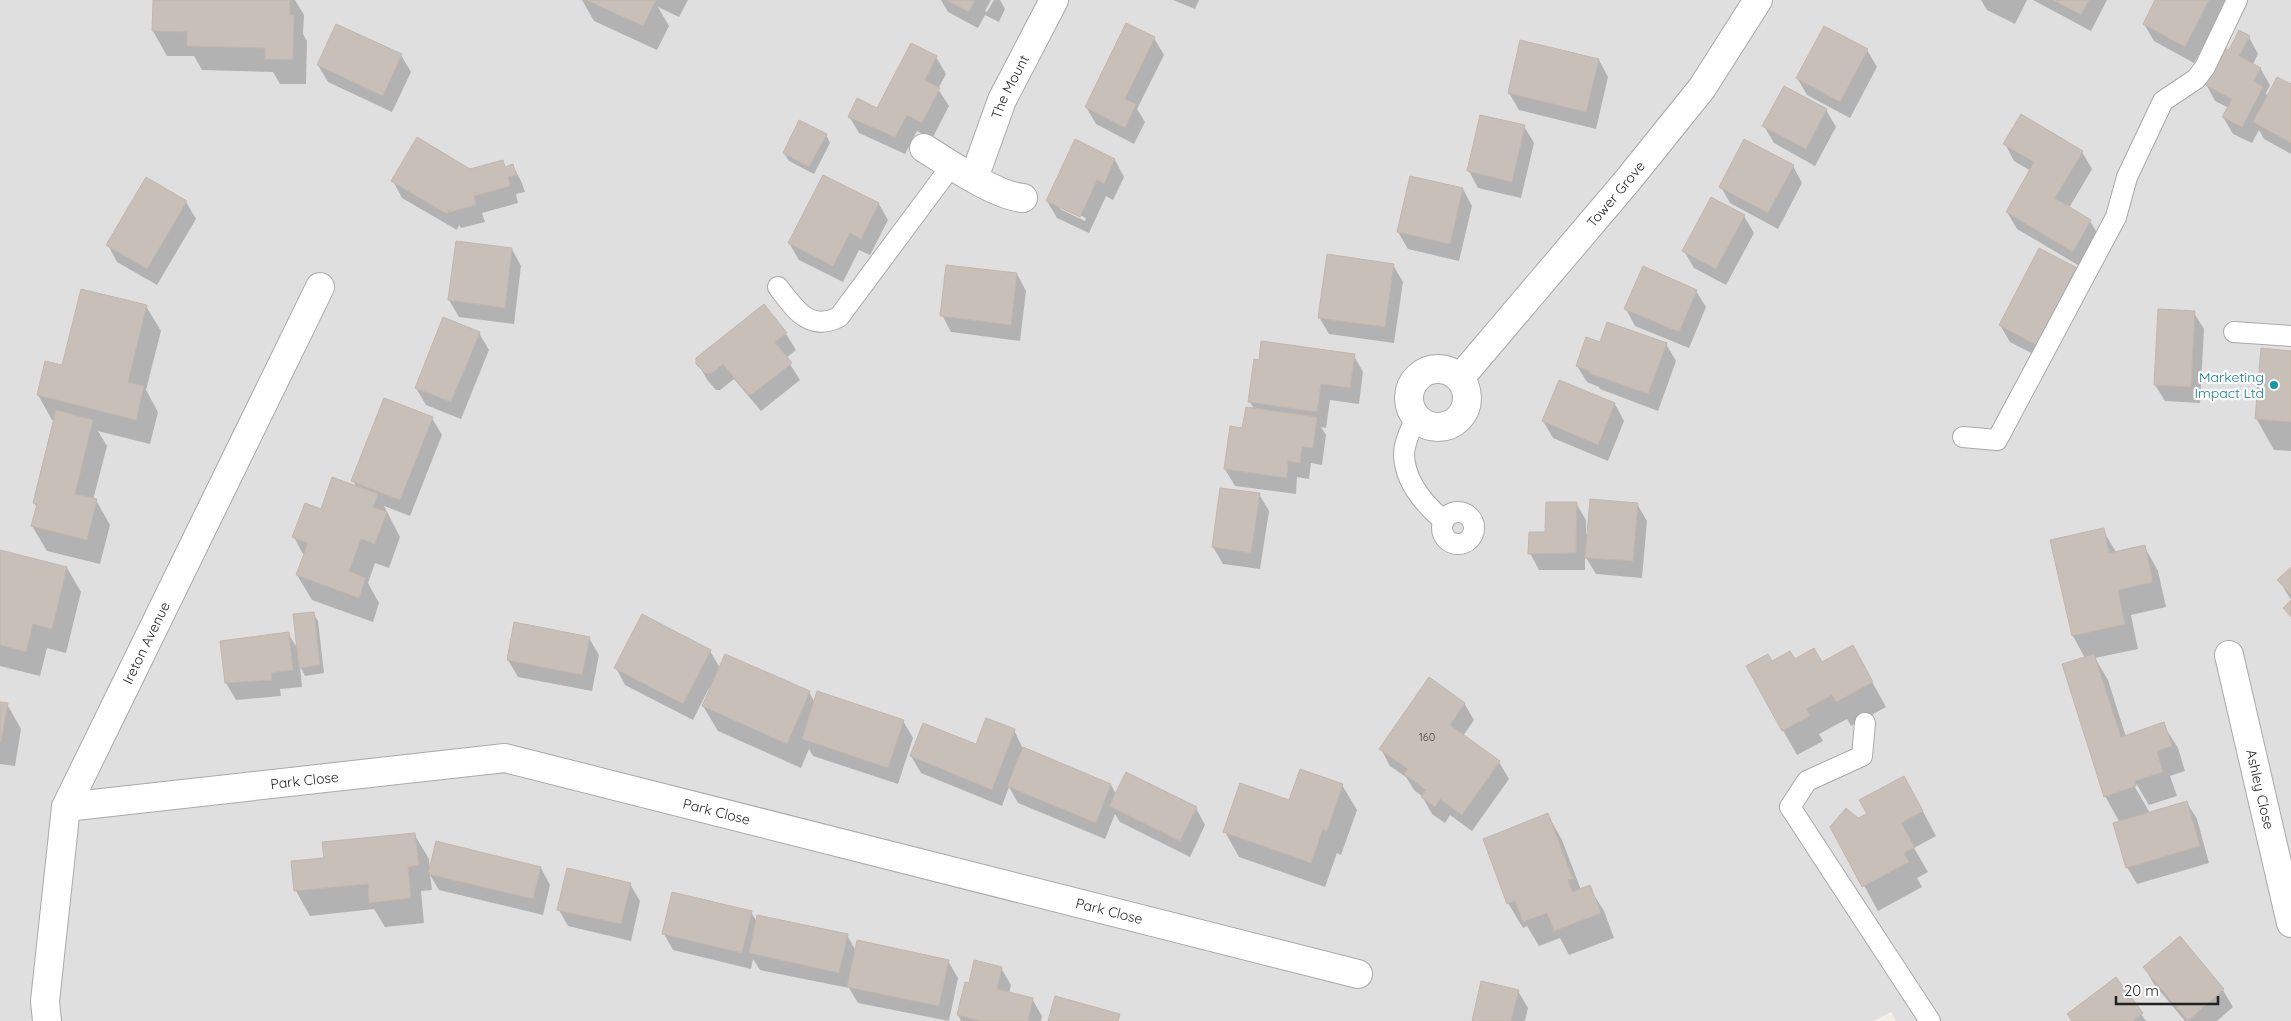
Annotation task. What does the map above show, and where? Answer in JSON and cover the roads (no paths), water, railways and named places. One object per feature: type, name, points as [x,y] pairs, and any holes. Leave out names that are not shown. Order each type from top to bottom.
[{"type":"street","name":"The Mount","points":[[963,172],[1054,0]]},
{"type":"street","name":"Tower Grove","points":[[1460,378],[1628,180],[1702,88],[1758,0]]},
{"type":"street","points":[[924,148],[963,172],[1015,197],[1023,198]]},
{"type":"street","name":"Ireton Avenue","points":[[47,1021],[45,1001],[66,808],[320,287]]},
{"type":"street","points":[[1445,369],[1460,378],[1467,392],[1466,409],[1456,423],[1440,428],[1423,424],[1416,418],[1412,412],[1408,396],[1414,380],[1428,370],[1445,369]]},
{"type":"street","name":"Ashley Close","points":[[2229,655],[2291,924]]},
{"type":"street","name":"Park Close","points":[[66,808],[505,758],[1358,974]]},
{"type":"lane","points":[[1962,437],[1997,440],[2116,216],[2127,177],[2163,101],[2196,79],[2205,67],[2237,0]]},
{"type":"lane","points":[[778,287],[799,314],[816,322],[831,321],[839,317],[963,172]]},
{"type":"lane","points":[[2234,332],[2291,336]]},
{"type":"lane","points":[[1416,418],[1407,439],[1404,455],[1408,474],[1426,506],[1444,521]]},
{"type":"lane","points":[[1865,723],[1862,756],[1807,781],[1790,807],[1930,1021]]},
{"type":"place","name":"Marketing Impact Ltd","points":[[2274,385]]}]
